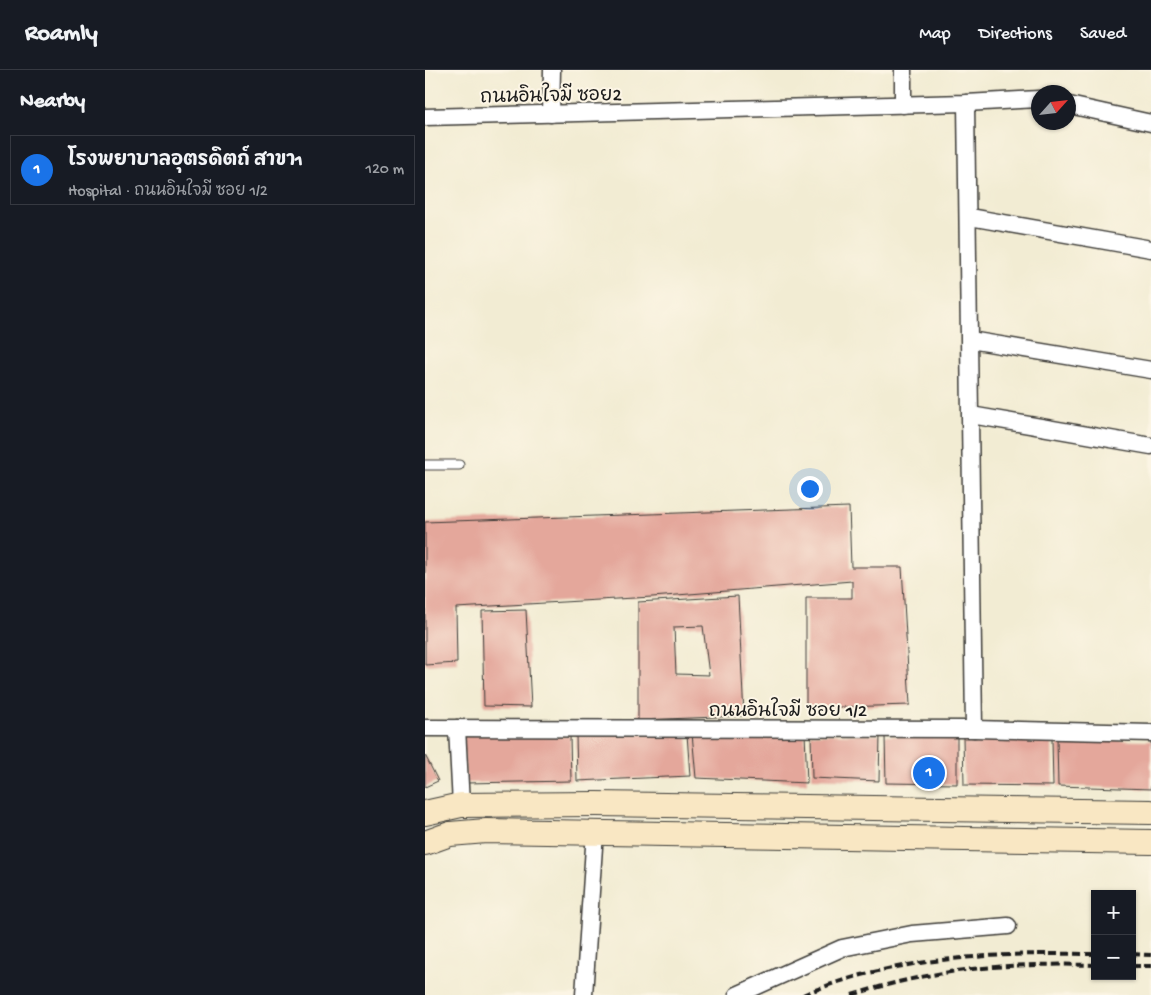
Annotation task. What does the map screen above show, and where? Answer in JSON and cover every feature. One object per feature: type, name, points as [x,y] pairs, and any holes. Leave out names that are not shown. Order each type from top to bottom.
[{"type":"main road","points":[[425,813],[461,805],[596,804],[1151,812]]},
{"type":"main road","points":[[425,843],[450,834],[468,832],[595,832],[1151,842]]},
{"type":"street","points":[[551,114],[552,70]]},
{"type":"street","points":[[903,70],[903,105]]},
{"type":"street","name":"ถนนอินใจมี ซอย2","points":[[425,117],[966,104],[1031,100]]},
{"type":"street","points":[[966,104],[969,217],[974,729]]},
{"type":"street","points":[[1076,107],[1151,123]]},
{"type":"street","points":[[969,217],[1151,249]]},
{"type":"street","points":[[970,340],[1151,370]]},
{"type":"street","points":[[971,415],[1151,446]]},
{"type":"street","name":"ถนนอินใจมี ซอย 1/2","points":[[425,728],[974,729],[1151,733]]},
{"type":"street","points":[[457,728],[461,805]]},
{"type":"street","points":[[584,995],[595,832]]},
{"type":"street","points":[[737,995],[842,948],[912,934],[1008,926]]},
{"type":"lane","points":[[425,466],[459,465]]},
{"type":"building","points":[[849,507],[851,567],[902,567],[910,705],[806,708],[806,598],[852,598],[852,581],[652,597],[456,608],[457,663],[425,665],[425,522]]},
{"type":"building","points":[[738,596],[744,716],[638,720],[638,602]],"holes":[[[703,626],[709,675],[676,674],[674,627]]]},
{"type":"building","points":[[526,610],[531,707],[484,706],[482,611]]},
{"type":"building","points":[[692,733],[805,733],[807,783],[696,778]]},
{"type":"building","points":[[462,734],[570,736],[571,781],[466,783]]},
{"type":"building","points":[[576,734],[687,734],[690,776],[577,781]]},
{"type":"building","points":[[811,734],[880,735],[879,781],[812,778]]},
{"type":"building","points":[[885,736],[957,736],[957,784],[886,783]]},
{"type":"building","points":[[963,736],[1052,739],[1053,786],[964,785]]},
{"type":"building","points":[[1057,739],[1151,741],[1151,789],[1058,786]]},
{"type":"building","points":[[425,755],[438,781],[425,787]]},
{"type":"railway","points":[[803,995],[838,982],[874,972],[947,959],[1021,954],[1091,954]]},
{"type":"railway","points":[[1136,954],[1151,955]]},
{"type":"railway","points":[[852,995],[913,979],[972,969],[1001,966],[1091,965]]},
{"type":"railway","points":[[1136,966],[1151,966]]},
{"type":"place","name":"โรงพยาบาลอุตรดิตถ์ สาขา1","points":[[929,773]]}]
